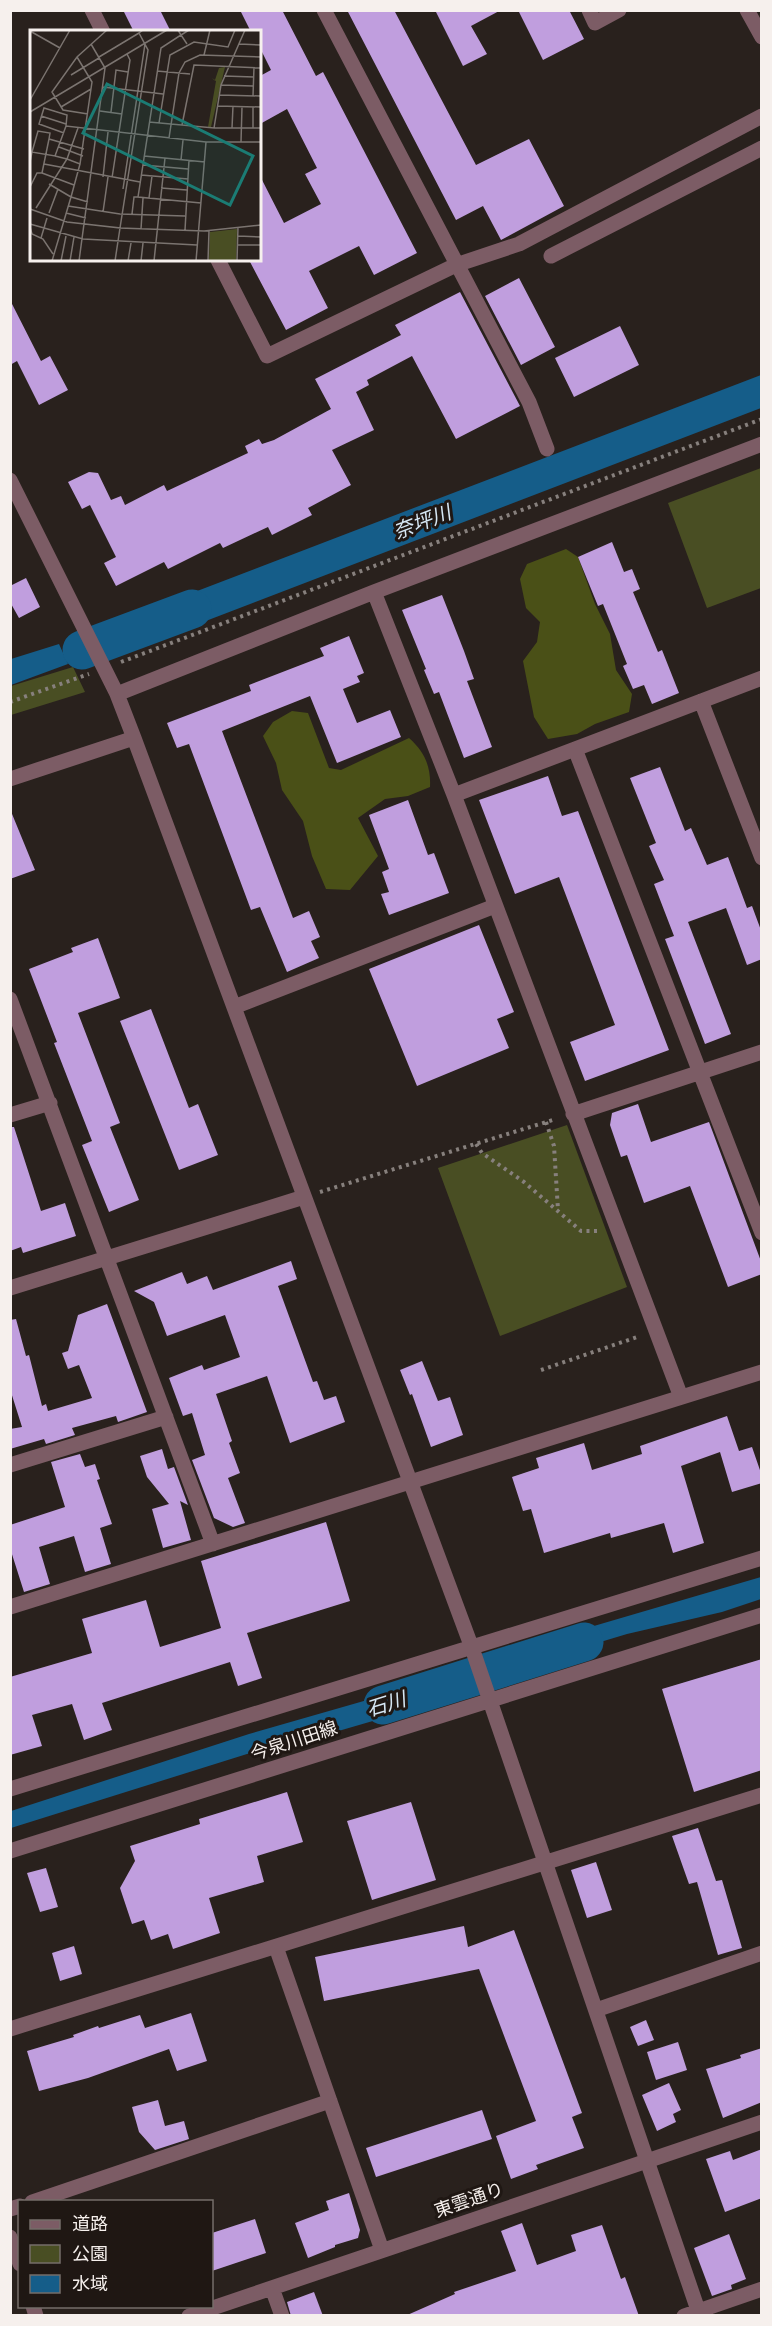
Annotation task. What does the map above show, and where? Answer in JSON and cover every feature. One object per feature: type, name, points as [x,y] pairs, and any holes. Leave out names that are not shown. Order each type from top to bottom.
[{"type":"street","points":[[92,10],[102,30]]},
{"type":"street","points":[[324,10],[529,402],[547,449]]},
{"type":"street","points":[[589,10],[595,22],[619,10]]},
{"type":"street","points":[[747,10],[762,37]]},
{"type":"street","points":[[219,261],[267,356],[456,265],[519,244],[762,116]]},
{"type":"street","points":[[551,256],[762,148]]},
{"type":"street","points":[[117,693],[374,591],[762,444]]},
{"type":"street","points":[[10,480],[117,693],[134,738],[472,1648],[648,2161],[694,2314],[762,2289]]},
{"type":"street","points":[[374,591],[454,795],[681,1397]]},
{"type":"street","points":[[454,795],[762,678]]},
{"type":"street","points":[[701,701],[762,858]]},
{"type":"street","points":[[10,779],[134,738]]},
{"type":"street","points":[[575,749],[762,1233]]},
{"type":"street","points":[[234,1007],[495,906]]},
{"type":"street","points":[[10,999],[213,1544]]},
{"type":"street","points":[[573,1114],[762,1052]]},
{"type":"street","points":[[10,1115],[50,1103]]},
{"type":"street","points":[[10,1288],[304,1197]]},
{"type":"street","points":[[10,1607],[762,1372]]},
{"type":"street","points":[[10,1465],[166,1417]]},
{"type":"street","name":"今泉川田線","points":[[10,1790],[762,1558]]},
{"type":"street","name":"今泉川田線","points":[[10,1851],[762,1615]]},
{"type":"street","points":[[10,2029],[762,1796]]},
{"type":"street","points":[[276,1947],[382,2250]]},
{"type":"street","points":[[596,2010],[762,1953]]},
{"type":"street","points":[[38,2200],[330,2101]]},
{"type":"street","name":"東雲通り","points":[[213,2308],[762,2122]]},
{"type":"street","points":[[10,2237],[18,2259]]},
{"type":"street","points":[[272,2288],[282,2316]]},
{"type":"street","name":"東雲通り","points":[[189,2316],[213,2308]]},
{"type":"path","points":[[10,702],[102,662],[762,419]]},
{"type":"path","points":[[304,1197],[573,1114]]},
{"type":"path","points":[[546,1122],[554,1146],[558,1211]]},
{"type":"path","points":[[476,1144],[482,1153],[524,1182],[581,1231],[606,1231],[616,1226]]},
{"type":"path","points":[[541,1370],[655,1330]]},
{"type":"green space","points":[[761,468],[761,588],[707,608],[668,503]]},
{"type":"green space","points":[[566,549],[578,557],[595,604],[610,634],[616,670],[632,694],[629,712],[595,724],[577,734],[548,739],[534,717],[523,661],[537,642],[540,622],[526,608],[520,579],[527,564]]},
{"type":"green space","points":[[73,667],[85,692],[11,715],[11,686]]},
{"type":"green space","points":[[292,711],[308,713],[329,768],[341,770],[409,738],[423,754],[428,766],[430,787],[408,796],[385,799],[358,818],[378,856],[350,890],[326,889],[312,856],[303,821],[282,790],[276,763],[263,736],[273,722]]},
{"type":"green space","points":[[567,1125],[627,1287],[500,1336],[438,1168]]},
{"type":"water","points":[[761,375],[761,408],[151,642],[137,614]]},
{"type":"water","points":[[59,644],[68,664],[11,685],[11,659]]},
{"type":"water","points":[[761,1577],[761,1599],[722,1612],[627,1634],[534,1662],[529,1645]]},
{"type":"water","points":[[430,1682],[438,1702],[311,1739],[247,1754],[11,1828],[11,1811],[249,1734]]},
{"type":"building","points":[[123,10],[160,10],[170,30],[133,30]]},
{"type":"building","points":[[240,10],[282,10],[316,76],[323,72],[417,253],[374,275],[359,246],[309,271],[328,308],[286,330],[250,261],[261,261],[261,178],[284,223],[321,204],[305,174],[317,168],[287,109],[261,123],[261,75],[271,70],[261,50],[261,30],[250,30]]},
{"type":"building","points":[[347,10],[394,10],[476,165],[529,139],[564,206],[501,240],[483,206],[456,220]]},
{"type":"building","points":[[435,10],[501,10],[471,26],[487,54],[463,66]]},
{"type":"building","points":[[518,10],[569,10],[584,39],[543,60]]},
{"type":"building","points":[[519,278],[555,347],[521,365],[485,296]]},
{"type":"building","points":[[460,292],[520,406],[456,439],[412,356],[367,380],[369,385],[356,392],[374,430],[332,450],[351,485],[308,508],[312,515],[272,535],[268,527],[223,548],[220,543],[168,569],[164,562],[116,586],[104,563],[116,557],[90,505],[82,509],[68,482],[89,472],[98,473],[111,500],[121,496],[125,505],[164,485],[167,491],[248,453],[245,446],[259,439],[262,444],[274,440],[331,409],[315,379],[401,335],[395,325]]},
{"type":"building","points":[[10,300],[41,361],[50,356],[68,390],[39,405],[17,361],[10,365]]},
{"type":"building","points":[[620,326],[639,365],[574,397],[555,358]]},
{"type":"building","points":[[612,542],[624,572],[632,569],[640,589],[633,592],[658,652],[662,650],[679,693],[652,704],[644,685],[633,689],[623,666],[627,664],[603,604],[598,606],[578,557]]},
{"type":"building","points":[[26,578],[40,607],[19,618],[10,602],[10,586]]},
{"type":"building","points":[[442,595],[474,679],[467,681],[492,747],[464,758],[439,692],[434,694],[402,610]]},
{"type":"building","points":[[349,636],[364,673],[357,676],[360,682],[343,689],[357,723],[390,710],[401,737],[337,763],[310,696],[222,731],[293,918],[309,911],[320,937],[311,941],[319,958],[287,972],[260,907],[251,910],[189,744],[177,748],[167,723],[251,691],[249,685],[324,656],[320,648]]},
{"type":"building","points":[[660,767],[685,831],[691,828],[707,865],[728,857],[747,908],[752,906],[762,933],[762,959],[747,965],[726,908],[688,922],[731,1034],[705,1044],[665,939],[674,936],[654,884],[664,880],[649,846],[656,843],[630,778]]},
{"type":"building","points":[[548,776],[562,816],[578,811],[669,1050],[585,1081],[570,1042],[615,1025],[559,877],[515,894],[479,800]]},
{"type":"building","points":[[408,800],[428,855],[434,853],[449,893],[389,915],[381,894],[389,892],[382,872],[389,869],[369,815]]},
{"type":"building","points":[[10,809],[35,870],[10,879]]},
{"type":"building","points":[[479,925],[514,1012],[497,1019],[509,1048],[417,1086],[369,969]]},
{"type":"building","points":[[98,938],[120,998],[78,1013],[120,1123],[110,1127],[139,1200],[109,1212],[82,1145],[92,1141],[54,1043],[57,1042],[29,969],[73,952],[71,948]]},
{"type":"building","points":[[151,1009],[189,1108],[198,1104],[218,1155],[179,1170],[120,1021]]},
{"type":"building","points":[[638,1104],[651,1142],[709,1122],[762,1264],[762,1274],[728,1287],[690,1186],[644,1203],[627,1155],[621,1157],[610,1125],[612,1113]]},
{"type":"building","points":[[10,1127],[14,1127],[41,1211],[65,1203],[76,1236],[23,1253],[21,1247],[10,1251]]},
{"type":"building","points":[[291,1261],[297,1279],[278,1286],[313,1382],[317,1381],[324,1400],[336,1396],[345,1422],[290,1443],[267,1376],[216,1394],[232,1441],[229,1443],[240,1473],[228,1478],[245,1523],[233,1527],[214,1518],[192,1460],[205,1455],[192,1413],[183,1416],[169,1378],[202,1365],[204,1370],[240,1357],[225,1315],[167,1336],[154,1302],[134,1291],[182,1272],[187,1284],[207,1276],[213,1290]]},
{"type":"building","points":[[107,1304],[147,1412],[118,1422],[116,1416],[72,1428],[75,1435],[46,1444],[44,1439],[10,1449],[10,1429],[22,1427],[10,1389],[10,1320],[16,1319],[26,1356],[29,1355],[42,1406],[46,1404],[48,1411],[92,1398],[79,1365],[68,1369],[62,1353],[68,1351],[78,1315]]},
{"type":"building","points":[[422,1361],[438,1401],[450,1397],[463,1435],[431,1447],[412,1394],[410,1395],[400,1370]]},
{"type":"building","points":[[727,1416],[739,1451],[752,1447],[762,1476],[762,1483],[732,1492],[720,1452],[681,1466],[704,1543],[673,1553],[664,1523],[611,1538],[610,1533],[544,1553],[531,1509],[523,1511],[512,1477],[539,1468],[536,1458],[584,1443],[592,1470],[642,1454],[640,1446]]},
{"type":"building","points":[[162,1449],[168,1469],[174,1467],[188,1505],[180,1501],[191,1540],[163,1548],[152,1509],[169,1504],[147,1477],[140,1456]]},
{"type":"building","points":[[80,1454],[85,1467],[95,1464],[100,1479],[97,1480],[112,1524],[100,1528],[111,1564],[85,1572],[74,1536],[39,1547],[50,1584],[24,1592],[10,1548],[10,1525],[65,1507],[51,1462]]},
{"type":"building","points":[[326,1522],[350,1601],[247,1633],[262,1678],[238,1686],[230,1662],[102,1703],[112,1730],[84,1740],[72,1704],[32,1715],[42,1746],[10,1755],[10,1677],[92,1653],[82,1619],[146,1600],[160,1647],[221,1628],[201,1561]]},
{"type":"building","points":[[762,1659],[762,1770],[694,1792],[662,1689]]},
{"type":"building","points":[[287,1792],[303,1842],[257,1856],[264,1882],[209,1898],[220,1933],[173,1949],[168,1934],[151,1940],[144,1920],[132,1924],[120,1888],[135,1861],[130,1846],[200,1824],[199,1819]]},
{"type":"building","points":[[411,1802],[436,1880],[372,1900],[347,1821]]},
{"type":"building","points":[[698,1828],[716,1881],[722,1880],[742,1948],[718,1955],[697,1882],[689,1884],[672,1836]]},
{"type":"building","points":[[596,1862],[612,1910],[587,1918],[571,1870]]},
{"type":"building","points":[[46,1868],[58,1907],[40,1912],[27,1873]]},
{"type":"building","points":[[464,1926],[468,1947],[514,1930],[582,2113],[572,2117],[584,2148],[536,2165],[538,2169],[511,2179],[496,2136],[536,2121],[479,1969],[324,2001],[315,1957]]},
{"type":"building","points":[[74,1946],[82,1974],[60,1981],[52,1953]]},
{"type":"building","points":[[191,2013],[207,2061],[177,2071],[169,2049],[88,2078],[39,2091],[27,2051],[74,2037],[73,2035],[98,2026],[99,2028],[140,2015],[145,2028]]},
{"type":"building","points":[[646,2020],[654,2040],[638,2046],[630,2027]]},
{"type":"building","points":[[678,2042],[687,2070],[656,2080],[647,2052]]},
{"type":"building","points":[[762,2048],[762,2102],[723,2118],[706,2069],[741,2058],[740,2055]]},
{"type":"building","points":[[669,2083],[681,2110],[673,2114],[676,2122],[657,2131],[642,2095]]},
{"type":"building","points":[[158,2100],[165,2126],[184,2121],[189,2139],[155,2150],[139,2132],[132,2107]]},
{"type":"building","points":[[482,2110],[492,2139],[376,2177],[366,2148]]},
{"type":"building","points":[[762,2149],[762,2198],[725,2212],[706,2159],[730,2151],[733,2160]]},
{"type":"building","points":[[349,2193],[360,2230],[358,2238],[335,2245],[335,2247],[308,2258],[295,2223],[329,2210],[326,2201]]},
{"type":"building","points":[[255,2219],[266,2253],[213,2271],[213,2233]]},
{"type":"building","points":[[522,2223],[537,2265],[576,2251],[571,2235],[602,2225],[621,2279],[625,2277],[639,2316],[405,2316],[455,2294],[454,2292],[516,2271],[501,2231]]},
{"type":"building","points":[[729,2234],[746,2279],[731,2285],[732,2289],[712,2296],[694,2248]]},
{"type":"building","points":[[314,2292],[323,2316],[291,2316],[287,2302]]},
{"type":"waterway","name":"奈坪川","points":[[82,650],[192,609]]},
{"type":"waterway","name":"石川","points":[[383,1705],[584,1642]]}]
